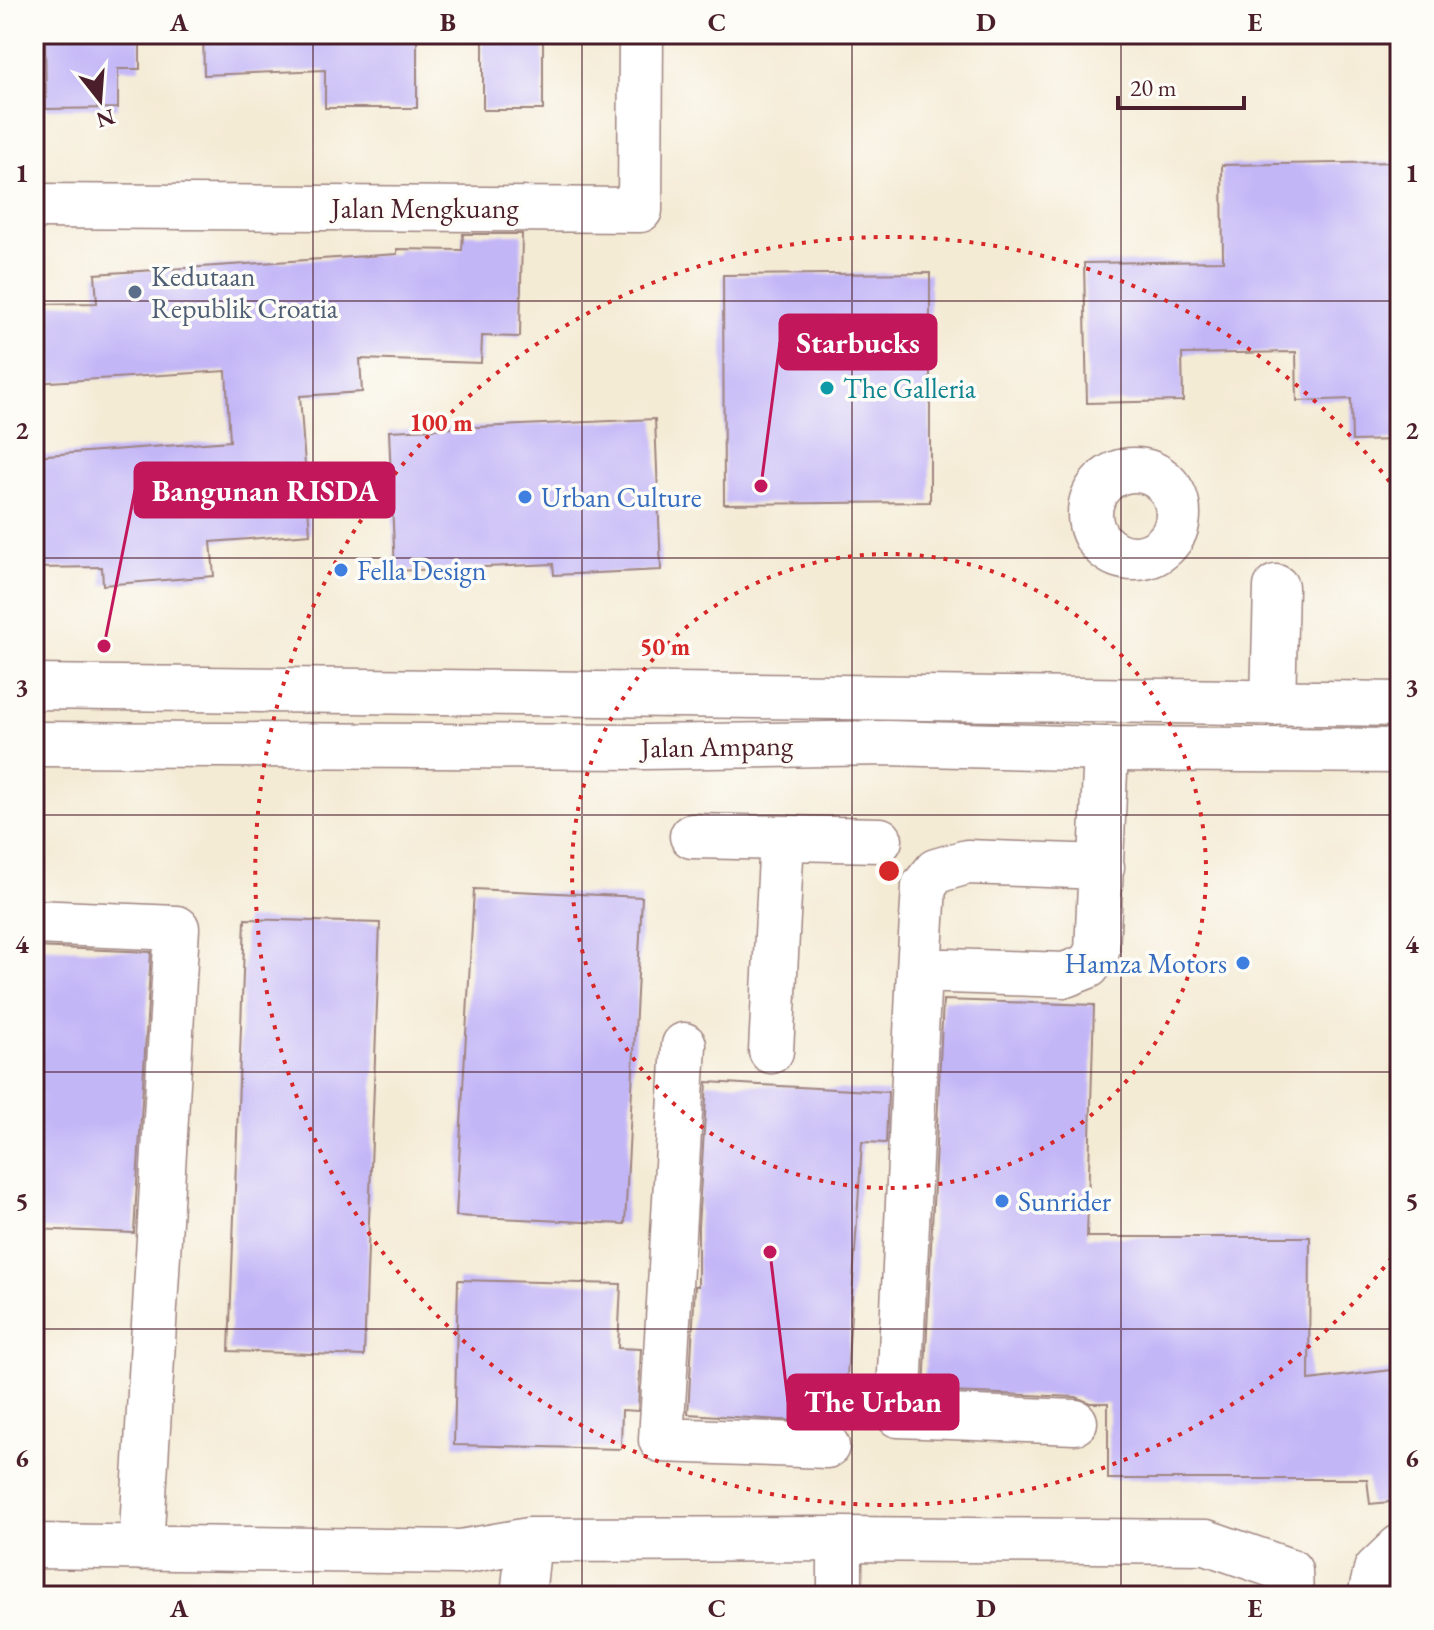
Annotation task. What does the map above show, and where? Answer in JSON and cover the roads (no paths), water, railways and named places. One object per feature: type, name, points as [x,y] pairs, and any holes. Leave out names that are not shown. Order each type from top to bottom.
[{"type":"main road","name":"Jalan Mengkuang","points":[[34,206],[640,210],[641,34]]},
{"type":"main road","points":[[1273,703],[1276,587]]},
{"type":"main road","name":"Jalan Ampang","points":[[34,687],[1400,704]]},
{"type":"main road","name":"Jalan Ampang","points":[[34,744],[645,747],[887,743],[1106,749],[1400,751]]},
{"type":"main road","points":[[919,970],[1065,975],[1088,966],[1097,952],[1106,749]]},
{"type":"main road","points":[[692,836],[880,840]]},
{"type":"main road","points":[[771,1051],[782,838]]},
{"type":"main road","points":[[1075,1422],[898,1415],[919,970],[924,886],[936,871],[967,862],[1102,867]]},
{"type":"main road","points":[[34,922],[177,928],[141,1548]]},
{"type":"main road","points":[[684,1045],[661,1440],[827,1446]]},
{"type":"main road","points":[[840,1539],[840,1596]]},
{"type":"main road","points":[[523,1596],[529,1540]]},
{"type":"main road","points":[[34,1546],[461,1552],[529,1540],[1206,1542],[1290,1571],[1291,1596]]},
{"type":"main road","points":[[1370,1596],[1376,1570],[1400,1547]]},
{"type":"place","name":"Kedutaan Republik Croatia","points":[[135,292]]},
{"type":"place","name":"The Galleria","points":[[827,388]]},
{"type":"place","name":"Starbucks","points":[[761,486]]},
{"type":"place","name":"Urban Culture","points":[[525,497]]},
{"type":"place","name":"Fella Design","points":[[341,570]]},
{"type":"place","name":"Bangunan RISDA","points":[[104,646]]},
{"type":"place","name":"Hamza Motors","points":[[1243,963]]},
{"type":"place","name":"Sunrider","points":[[1002,1201]]},
{"type":"place","name":"The Urban","points":[[770,1252]]}]
